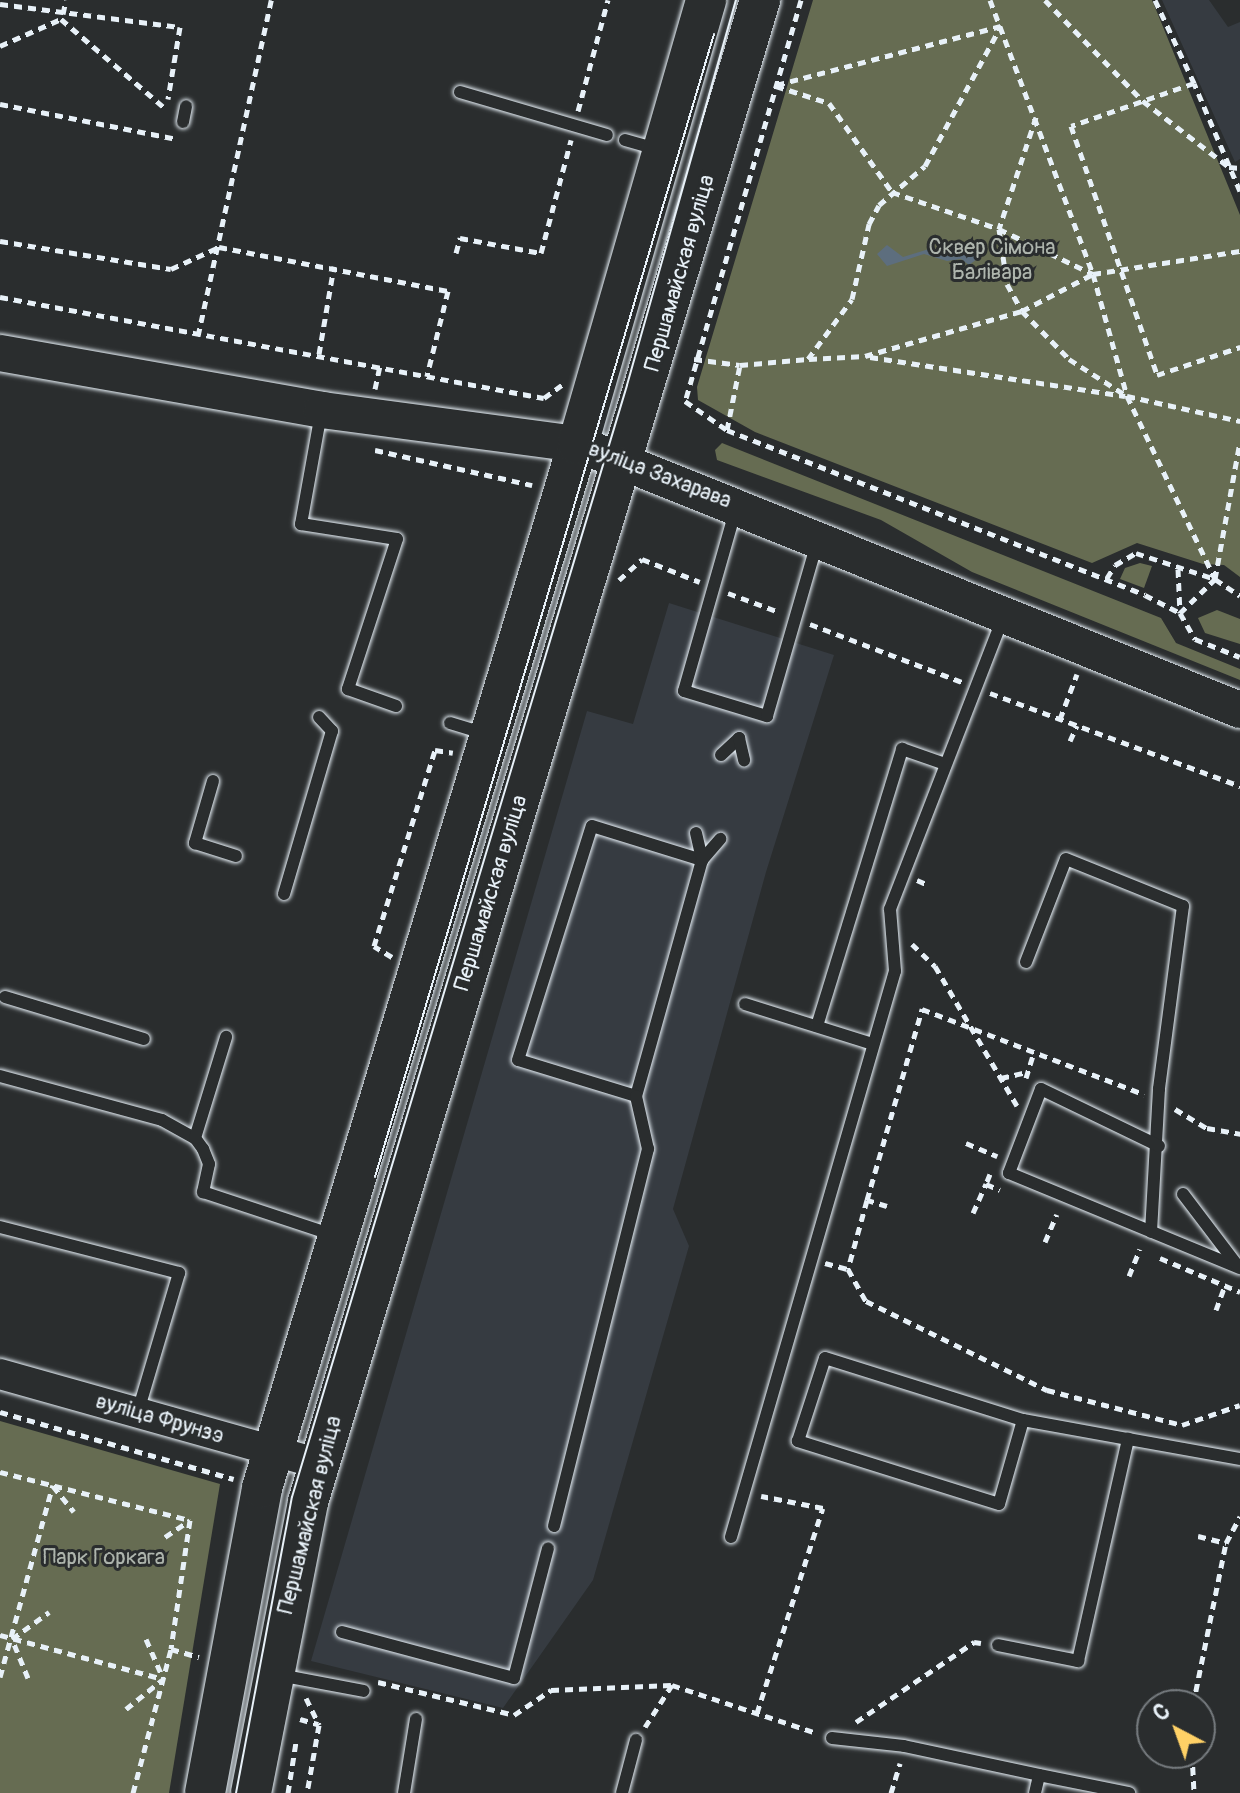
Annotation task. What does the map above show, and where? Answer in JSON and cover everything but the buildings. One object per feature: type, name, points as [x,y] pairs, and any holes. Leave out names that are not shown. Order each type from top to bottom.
[{"type":"main road","points":[[205,1793],[273,1451],[578,444],[644,145],[706,0]]},
{"type":"main road","name":"Першамайская вуліца","points":[[251,1793],[284,1676],[320,1464],[625,459],[760,0]]},
{"type":"main road","name":"вуліца Захарава","points":[[0,353],[322,410],[578,444],[625,459],[1240,710]]},
{"type":"street","name":"вуліца Фрунзэ","points":[[0,1374],[320,1464]]},
{"type":"lane","points":[[460,92],[607,135]]},
{"type":"lane","points":[[183,122],[186,106]]},
{"type":"lane","points":[[322,410],[301,524],[397,539],[348,689],[396,706]]},
{"type":"lane","points":[[737,505],[684,691],[767,716],[818,538]]},
{"type":"lane","points":[[731,1537],[895,971],[894,927],[890,909],[1004,615]]},
{"type":"lane","points":[[721,755],[739,738],[748,711]]},
{"type":"lane","points":[[284,894],[332,731],[319,717]]},
{"type":"lane","points":[[450,723],[489,735]]},
{"type":"lane","points":[[739,738],[744,760]]},
{"type":"lane","points":[[817,1026],[902,749],[945,764]]},
{"type":"lane","points":[[213,781],[195,843],[236,856]]},
{"type":"lane","points":[[636,1096],[518,1060],[592,826],[702,860]]},
{"type":"lane","points":[[696,833],[702,860]]},
{"type":"lane","points":[[554,1526],[648,1149],[636,1096],[702,860],[720,839]]},
{"type":"lane","points":[[1026,962],[1066,859],[1183,906],[1160,1101],[1151,1232]]},
{"type":"lane","points":[[5,997],[144,1039]]},
{"type":"lane","points":[[745,1004],[873,1044]]},
{"type":"lane","points":[[195,1138],[226,1037]]},
{"type":"lane","points":[[0,1076],[162,1120],[195,1138],[209,1164],[203,1192],[338,1236]]},
{"type":"lane","points":[[1159,1146],[1041,1089],[1009,1173],[1240,1268]]},
{"type":"lane","points":[[1183,1194],[1240,1268]]},
{"type":"lane","points":[[0,1227],[179,1273],[138,1413]]},
{"type":"lane","points":[[1023,1420],[999,1504],[798,1441],[825,1358],[1023,1420],[1240,1459]]},
{"type":"lane","points":[[998,1645],[1078,1661],[1128,1439]]},
{"type":"lane","points":[[342,1632],[514,1678],[548,1548]]},
{"type":"lane","points":[[284,1676],[364,1691]]},
{"type":"lane","points":[[404,1793],[416,1719]]},
{"type":"lane","points":[[832,1738],[904,1746],[1129,1793]]},
{"type":"lane","points":[[622,1793],[636,1740]]},
{"type":"lane","points":[[1035,1793],[1039,1775]]},
{"type":"path","points":[[62,16],[66,0]]},
{"type":"path","points":[[198,336],[271,0]]},
{"type":"path","points":[[456,253],[460,238],[541,253],[608,0]]},
{"type":"path","points":[[801,0],[694,359],[685,401],[727,430],[1107,578],[1180,613]]},
{"type":"path","points":[[990,0],[1037,116],[1093,274],[1127,396],[1215,579]]},
{"type":"path","points":[[1045,0],[1143,101],[1229,167],[1240,168]]},
{"type":"path","points":[[1155,0],[1240,191]]},
{"type":"path","points":[[0,4],[62,16],[180,27],[166,110],[62,16]]},
{"type":"path","points":[[0,46],[62,16]]},
{"type":"path","points":[[775,85],[1001,26]]},
{"type":"path","points":[[808,359],[852,299],[869,224],[892,192],[925,166],[1001,26]]},
{"type":"path","points":[[1194,83],[1071,126],[1157,375],[1240,347]]},
{"type":"path","points":[[775,85],[829,103],[892,192],[999,229],[1093,274]]},
{"type":"path","points":[[0,104],[180,140]]},
{"type":"path","points":[[1037,116],[999,229],[1007,284],[1022,311],[1069,359],[1127,396]]},
{"type":"path","points":[[0,241],[171,269],[219,247],[334,266],[448,291]]},
{"type":"path","points":[[865,356],[1022,311],[1093,274],[1240,251]]},
{"type":"path","points":[[319,354],[334,266]]},
{"type":"path","points":[[427,376],[451,280]]},
{"type":"path","points":[[0,297],[544,398],[567,381]]},
{"type":"path","points":[[694,359],[740,365],[865,356],[1127,396],[1240,421]]},
{"type":"path","points":[[727,430],[740,365]]},
{"type":"path","points":[[1180,613],[1215,579],[1240,442]]},
{"type":"path","points":[[1107,578],[1115,565],[1136,553],[1215,579],[1240,595]]},
{"type":"path","points":[[642,559],[1240,786]]},
{"type":"path","points":[[1178,569],[1180,613],[1195,639],[1240,657]]},
{"type":"path","points":[[1060,719],[1066,703]]},
{"type":"path","points":[[1070,741],[1077,725]]},
{"type":"path","points":[[894,927],[935,966],[975,1030],[1017,1107]]},
{"type":"path","points":[[1240,1134],[1207,1128],[1160,1101],[922,1009],[848,1269],[866,1301],[1047,1390],[1182,1425],[1240,1405]]},
{"type":"path","points":[[1001,1078],[1028,1072]]},
{"type":"path","points":[[966,1143],[997,1156]]},
{"type":"path","points":[[973,1213],[986,1184]]},
{"type":"path","points":[[867,1200],[887,1206]]},
{"type":"path","points":[[1045,1242],[1057,1214]]},
{"type":"path","points":[[1129,1276],[1140,1249]]},
{"type":"path","points":[[1216,1310],[1225,1285]]},
{"type":"path","points":[[0,1412],[237,1481]]},
{"type":"path","points":[[0,1472],[190,1520]]},
{"type":"path","points":[[53,1485],[74,1512]]},
{"type":"path","points":[[0,1677],[53,1485]]},
{"type":"path","points":[[744,1492],[823,1508],[757,1713]]},
{"type":"path","points":[[1196,1689],[1226,1543],[1240,1517]]},
{"type":"path","points":[[165,1537],[190,1520]]},
{"type":"path","points":[[133,1793],[171,1649],[190,1520]]},
{"type":"path","points":[[1198,1536],[1226,1543]]},
{"type":"path","points":[[12,1639],[49,1612]]},
{"type":"path","points":[[0,1635],[163,1679]]},
{"type":"path","points":[[12,1639],[28,1678]]},
{"type":"path","points":[[146,1639],[163,1679]]},
{"type":"path","points":[[636,1740],[672,1685],[832,1738],[974,1642],[998,1645]]},
{"type":"path","points":[[171,1649],[202,1658]]},
{"type":"path","points":[[284,1676],[319,1725],[307,1793]]},
{"type":"path","points":[[126,1709],[163,1679]]},
{"type":"path","points":[[300,1719],[319,1725]]},
{"type":"path","points":[[891,1793],[904,1746]]},
{"type":"path","points":[[1193,1769],[1194,1793]]},
{"type":"shaded area","points":[[1162,0],[1209,0],[1228,27],[1240,22],[1240,159],[1235,162]]},
{"type":"shaded area","points":[[669,603],[834,655],[766,872],[673,1209],[689,1246],[593,1580],[503,1708],[311,1661],[587,711],[633,724]]},
{"type":"green space","name":"Сквер Сімона Балівара","points":[[813,0],[1152,0],[1240,215],[1240,577],[1224,565],[1203,564],[1137,543],[1092,563],[755,432],[698,400],[697,387]]},
{"type":"green space","points":[[722,443],[1161,618],[1176,643],[1240,669],[1240,680],[972,572],[881,520],[717,460],[715,450]]},
{"type":"green space","points":[[1140,563],[1152,566],[1144,588],[1120,579],[1125,568]]},
{"type":"green space","points":[[1217,610],[1240,619],[1240,644],[1205,633],[1198,618]]},
{"type":"green space","name":"Парк Горкага","points":[[0,1421],[220,1484],[169,1793],[0,1793]]},
{"type":"water","points":[[887,245],[903,257],[929,249],[952,257],[968,249],[977,259],[969,265],[961,259],[947,261],[924,254],[887,266],[877,254]]},
{"type":"tram line","points":[[236,1793],[292,1497],[627,385],[736,0]]},
{"type":"tram line","points":[[375,1177],[714,34]]}]
